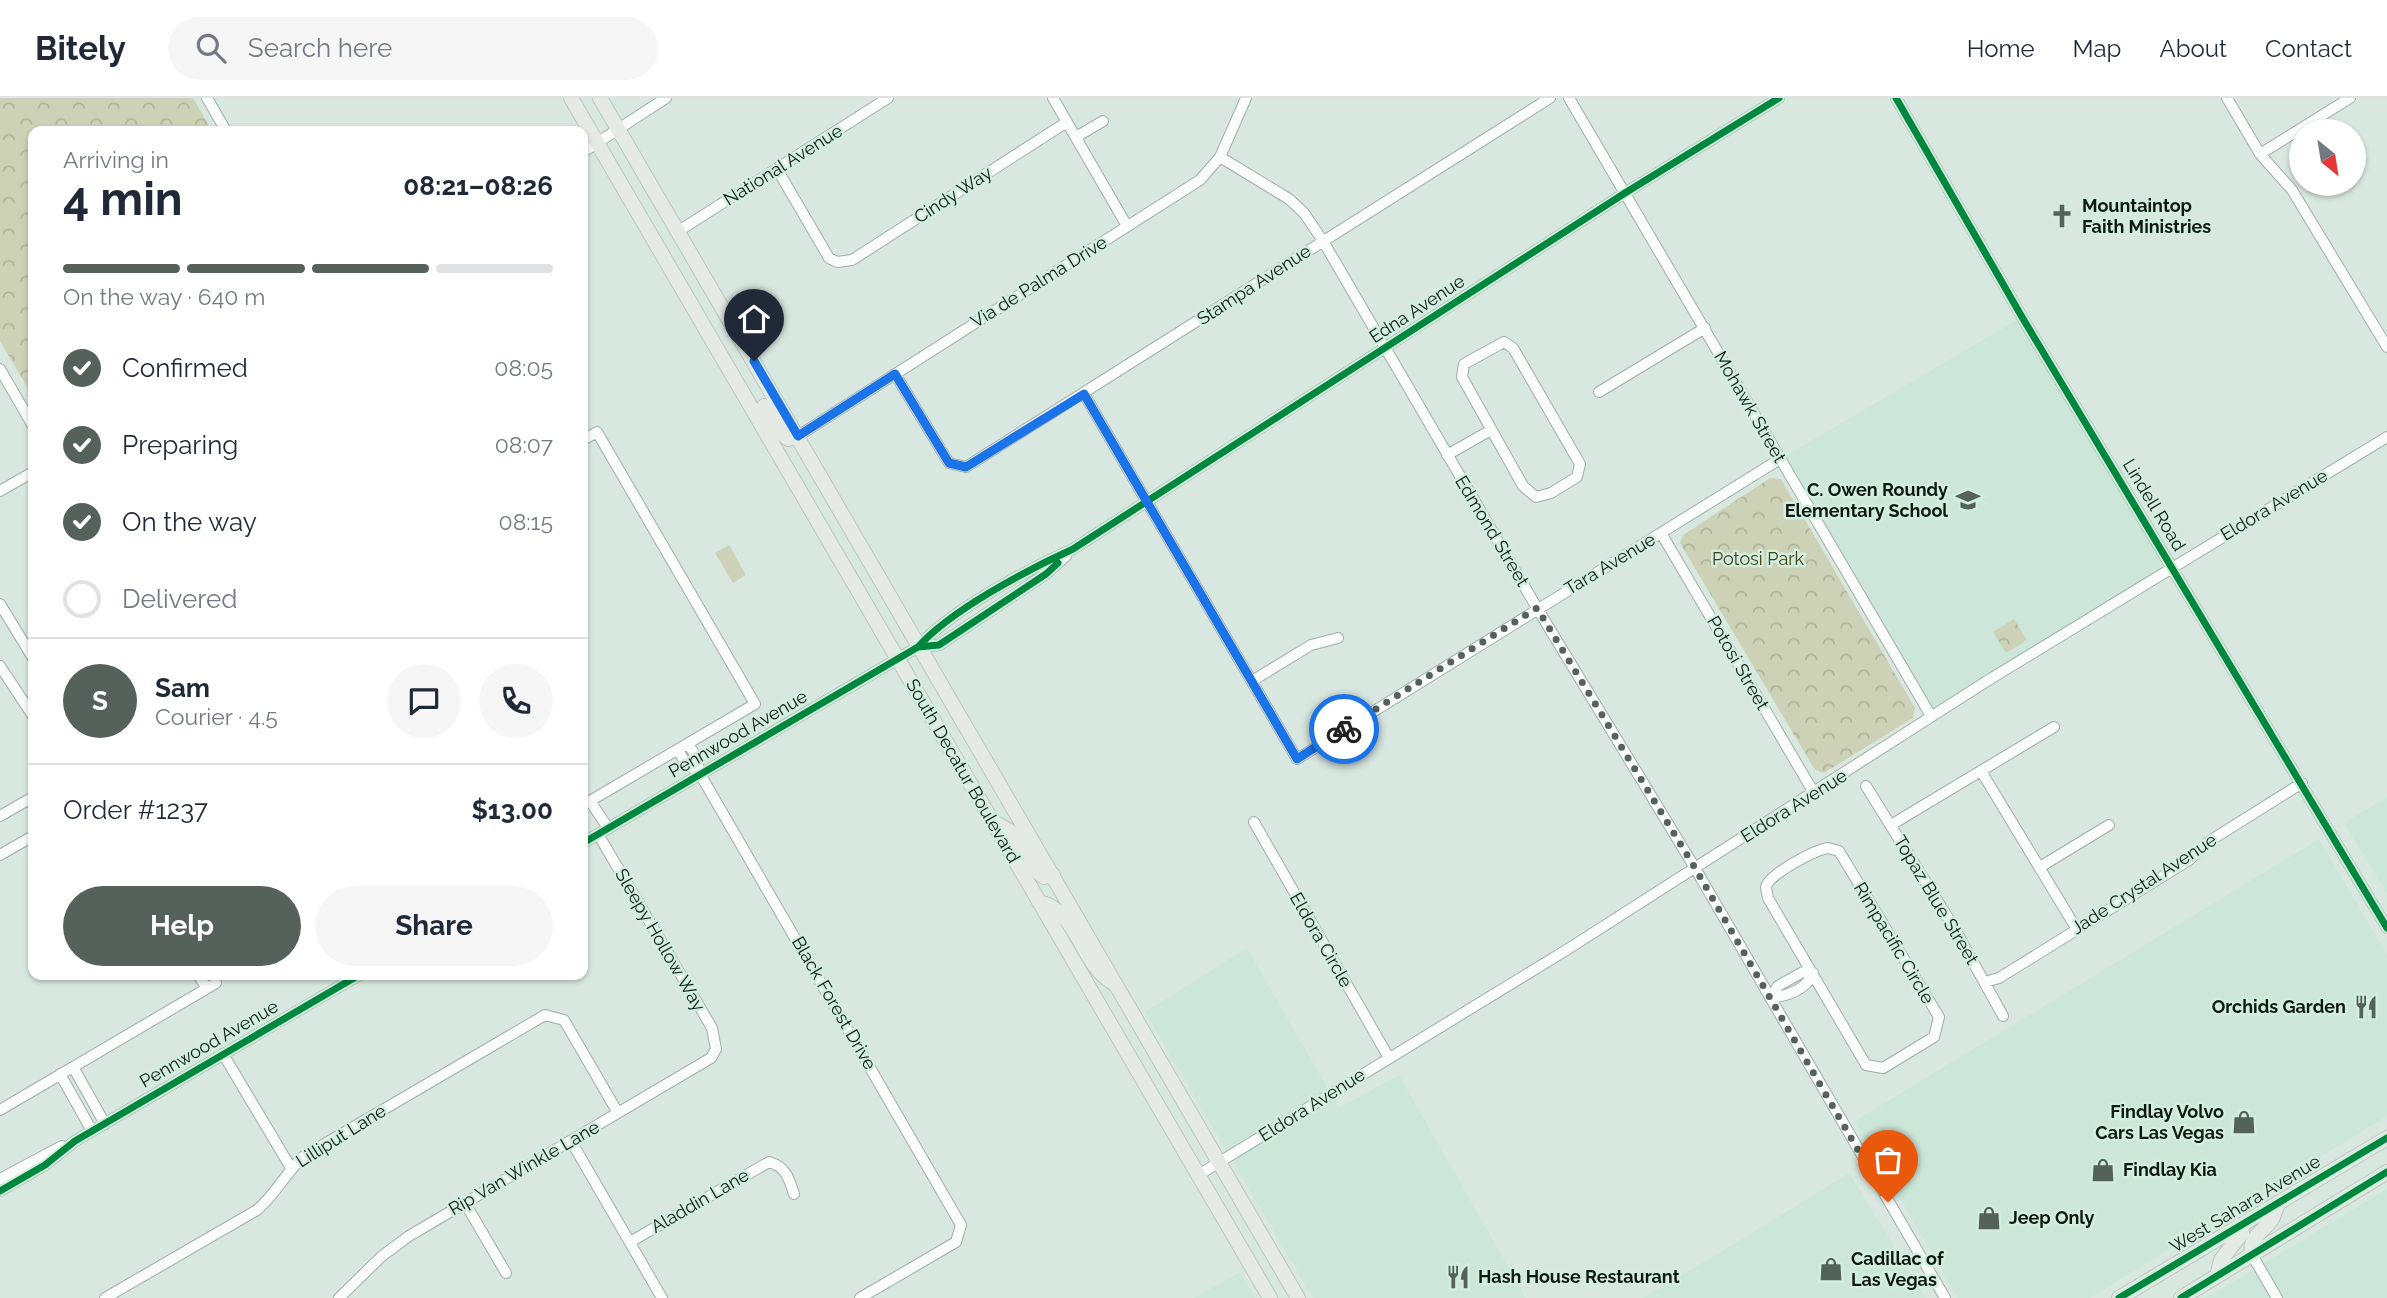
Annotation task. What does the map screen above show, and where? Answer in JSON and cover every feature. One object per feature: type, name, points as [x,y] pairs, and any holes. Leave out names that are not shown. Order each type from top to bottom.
[{"type":"main road","name":"South Decatur Boulevard","points":[[571,98],[587,126]]},
{"type":"main road","name":"South Decatur Boulevard","points":[[600,98],[798,436],[992,821],[1270,1298]]},
{"type":"main road","name":"South Decatur Boulevard","points":[[588,127],[740,385],[908,653],[1053,874],[1295,1292]]},
{"type":"main road","points":[[740,385],[751,384],[779,431],[788,439],[798,436]]},
{"type":"main road","points":[[992,821],[1010,831],[1039,873],[1044,877],[1053,874]]},
{"type":"main road","points":[[1039,902],[1051,904],[1062,914],[1095,970],[1117,986]]},
{"type":"main road","name":"West Sahara Avenue","points":[[2119,1298],[2387,1138]]},
{"type":"main road","points":[[2181,1298],[2387,1172]]},
{"type":"main road","points":[[2252,1255],[2250,1247],[2254,1238],[2270,1222],[2279,1202]]},
{"type":"main road","points":[[2217,1276],[2221,1260],[2242,1233],[2240,1225]]},
{"type":"main road","points":[[1276,1298],[1295,1292]]},
{"type":"street","points":[[207,98],[223,126]]},
{"type":"street","points":[[588,149],[666,98]]},
{"type":"street","name":"National Avenue","points":[[677,232],[888,98]]},
{"type":"street","points":[[1053,98],[1127,226]]},
{"type":"street","name":"Via de Palma Drive","points":[[798,436],[1200,180],[1220,157],[1246,98]]},
{"type":"street","name":"Stampa Avenue","points":[[895,374],[949,463],[957,468],[966,467],[1550,98]]},
{"type":"street","name":"Mohawk Street","points":[[1569,98],[1931,716]]},
{"type":"street","name":"Edna Avenue","points":[[908,653],[939,645],[1046,574],[1073,549],[1625,193],[1779,98]]},
{"type":"street","name":"Lindell Road","points":[[1896,98],[2022,317],[2387,928]]},
{"type":"street","points":[[2227,98],[2260,154],[2292,190],[2387,347]]},
{"type":"street","points":[[2260,154],[2350,98]]},
{"type":"street","points":[[1076,137],[1103,121]]},
{"type":"street","name":"Cindy Way","points":[[777,169],[829,258],[836,262],[852,260],[1067,122]]},
{"type":"street","name":"Edmond Street","points":[[1220,157],[1289,199],[1304,213],[1323,241],[1537,608],[1695,868],[1945,1298]]},
{"type":"street","points":[[1599,392],[1704,328]]},
{"type":"street","points":[[1504,342],[1513,348],[1578,457],[1580,470],[1577,477],[1551,493],[1536,497],[1523,486],[1491,430],[1465,385],[1462,370],[1464,364],[1504,342]]},
{"type":"street","points":[[0,369],[28,417]]},
{"type":"street","points":[[1084,394],[1252,681],[1311,645],[1338,638]]},
{"type":"street","points":[[1447,455],[1491,430]]},
{"type":"street","points":[[588,437],[597,432],[755,704],[683,747],[588,796]]},
{"type":"street","name":"Eldora Avenue","points":[[1200,1174],[1695,868],[1931,716],[2387,437]]},
{"type":"street","name":"Tara Avenue","points":[[1252,681],[1297,759],[1780,459]]},
{"type":"street","points":[[0,491],[28,475]]},
{"type":"street","name":"Potosi Street","points":[[1661,533],[1814,793]]},
{"type":"street","points":[[0,604],[28,650]]},
{"type":"street","name":"Pennwood Avenue","points":[[588,840],[908,653]]},
{"type":"street","points":[[0,666],[28,708]]},
{"type":"street","points":[[1891,825],[2054,727]]},
{"type":"street","name":"Black Forest Drive","points":[[683,747],[685,762],[701,774],[956,1213],[961,1234],[956,1242],[860,1298]]},
{"type":"street","points":[[1981,771],[2076,928]]},
{"type":"street","name":"Jade Crystal Avenue","points":[[1985,982],[1999,978],[2189,860],[2208,842],[2302,783]]},
{"type":"street","name":"Topaz Blue Street","points":[[1866,786],[2003,1016]]},
{"type":"street","points":[[0,816],[28,800]]},
{"type":"street","name":"Sleepy Hollow Way","points":[[588,801],[712,1028],[716,1049]]},
{"type":"street","name":"Eldora Circle","points":[[1254,822],[1389,1058]]},
{"type":"street","points":[[2040,867],[2109,825]]},
{"type":"street","points":[[0,855],[28,839]]},
{"type":"street","name":"Rimpacific Circle","points":[[1828,848],[1839,851],[1939,1017],[1934,1037],[1883,1068],[1866,1065],[1813,973],[1768,898],[1766,887],[1772,878],[1817,849],[1828,848]]},
{"type":"street","points":[[1770,998],[1785,996],[1809,983],[1813,973]]},
{"type":"street","points":[[0,1110],[211,986],[204,980]]},
{"type":"street","name":"Pennwood Avenue","points":[[0,1179],[39,1156],[75,1141],[105,1124],[350,980]]},
{"type":"street","name":"Lilliput Lane","points":[[105,1298],[257,1210],[272,1197],[291,1168],[304,1156],[545,1015],[564,1020],[618,1113]]},
{"type":"street","name":"Rip Van Winkle Lane","points":[[339,1298],[391,1249],[711,1058],[716,1049]]},
{"type":"street","points":[[223,1054],[291,1168]]},
{"type":"street","points":[[73,1067],[105,1124]]},
{"type":"street","points":[[60,1074],[92,1131]]},
{"type":"street","name":"Pennwood Avenue","points":[[0,1191],[45,1165],[75,1141]]},
{"type":"street","points":[[571,1141],[662,1298]]},
{"type":"street","name":"Aladdin Lane","points":[[630,1242],[769,1162],[780,1166],[787,1173],[794,1194]]},
{"type":"street","points":[[465,1203],[506,1273]]},
{"type":"street","points":[[2252,1255],[2277,1298]]},
{"type":"shaded area","name":"C. Owen Roundy Elementary School","points":[[2022,317],[2173,567],[1931,716],[1780,459]]},
{"type":"shaded area","points":[[2387,797],[2387,893],[2344,823]]},
{"type":"shaded area","points":[[2319,839],[2387,955],[2387,1116],[2090,1298],[1958,1298],[1855,1121]]},
{"type":"shaded area","points":[[1247,948],[1339,1108],[1399,1075],[1526,1298],[1313,1298],[1145,1012]]},
{"type":"shaded area","points":[[1849,1173],[1926,1298],[1643,1298],[1719,1253]]},
{"type":"shaded area","points":[[2387,1189],[2387,1298],[2206,1298]]},
{"type":"shaded area","points":[[1240,1272],[1255,1298],[1194,1298],[1197,1296]]},
{"type":"green space","points":[[0,98],[193,98],[209,126],[28,126],[28,389],[0,341]]},
{"type":"green space","name":"Potosi Park","points":[[1770,478],[1781,479],[1915,708],[1913,718],[1824,773],[1815,770],[1680,543],[1683,535]]},
{"type":"green space","points":[[729,545],[746,575],[733,583],[715,553]]},
{"type":"green space","points":[[2014,619],[2027,640],[2006,653],[1993,632]]},
{"type":"cycle path","points":[[588,840],[918,647],[969,605],[1012,579],[1073,549],[1625,193],[1779,98]]},
{"type":"cycle path","points":[[1896,98],[2022,317],[2387,928]]},
{"type":"cycle path","points":[[918,647],[939,645],[1046,574],[1058,563]]},
{"type":"cycle path","points":[[0,1191],[45,1165],[75,1141],[350,980]]},
{"type":"cycle path","points":[[2119,1298],[2387,1138]]},
{"type":"cycle path","points":[[2181,1298],[2387,1172]]},
{"type":"way so far","points":[[1344,729],[1537,608],[1695,868],[1888,1202]]},
{"type":"place","name":"Mountaintop Faith Ministries","points":[[2062,216]]},
{"type":"place","name":"C. Owen Roundy Elementary School","points":[[1968,500]]},
{"type":"place","name":"Orchids Garden","points":[[2366,1007]]},
{"type":"place","name":"Findlay Volvo Cars Las Vegas","points":[[2244,1122]]},
{"type":"place","name":"Findlay Kia","points":[[2103,1170]]},
{"type":"place","name":"Jeep Only","points":[[1989,1218]]},
{"type":"place","name":"Cadillac of Las Vegas","points":[[1831,1269]]},
{"type":"place","name":"Hash House Restaurant","points":[[1458,1277]]},
{"type":"route","points":[[754,361],[798,436],[895,374],[949,463],[957,468],[966,467],[1084,394],[1297,759],[1344,729]]}]
